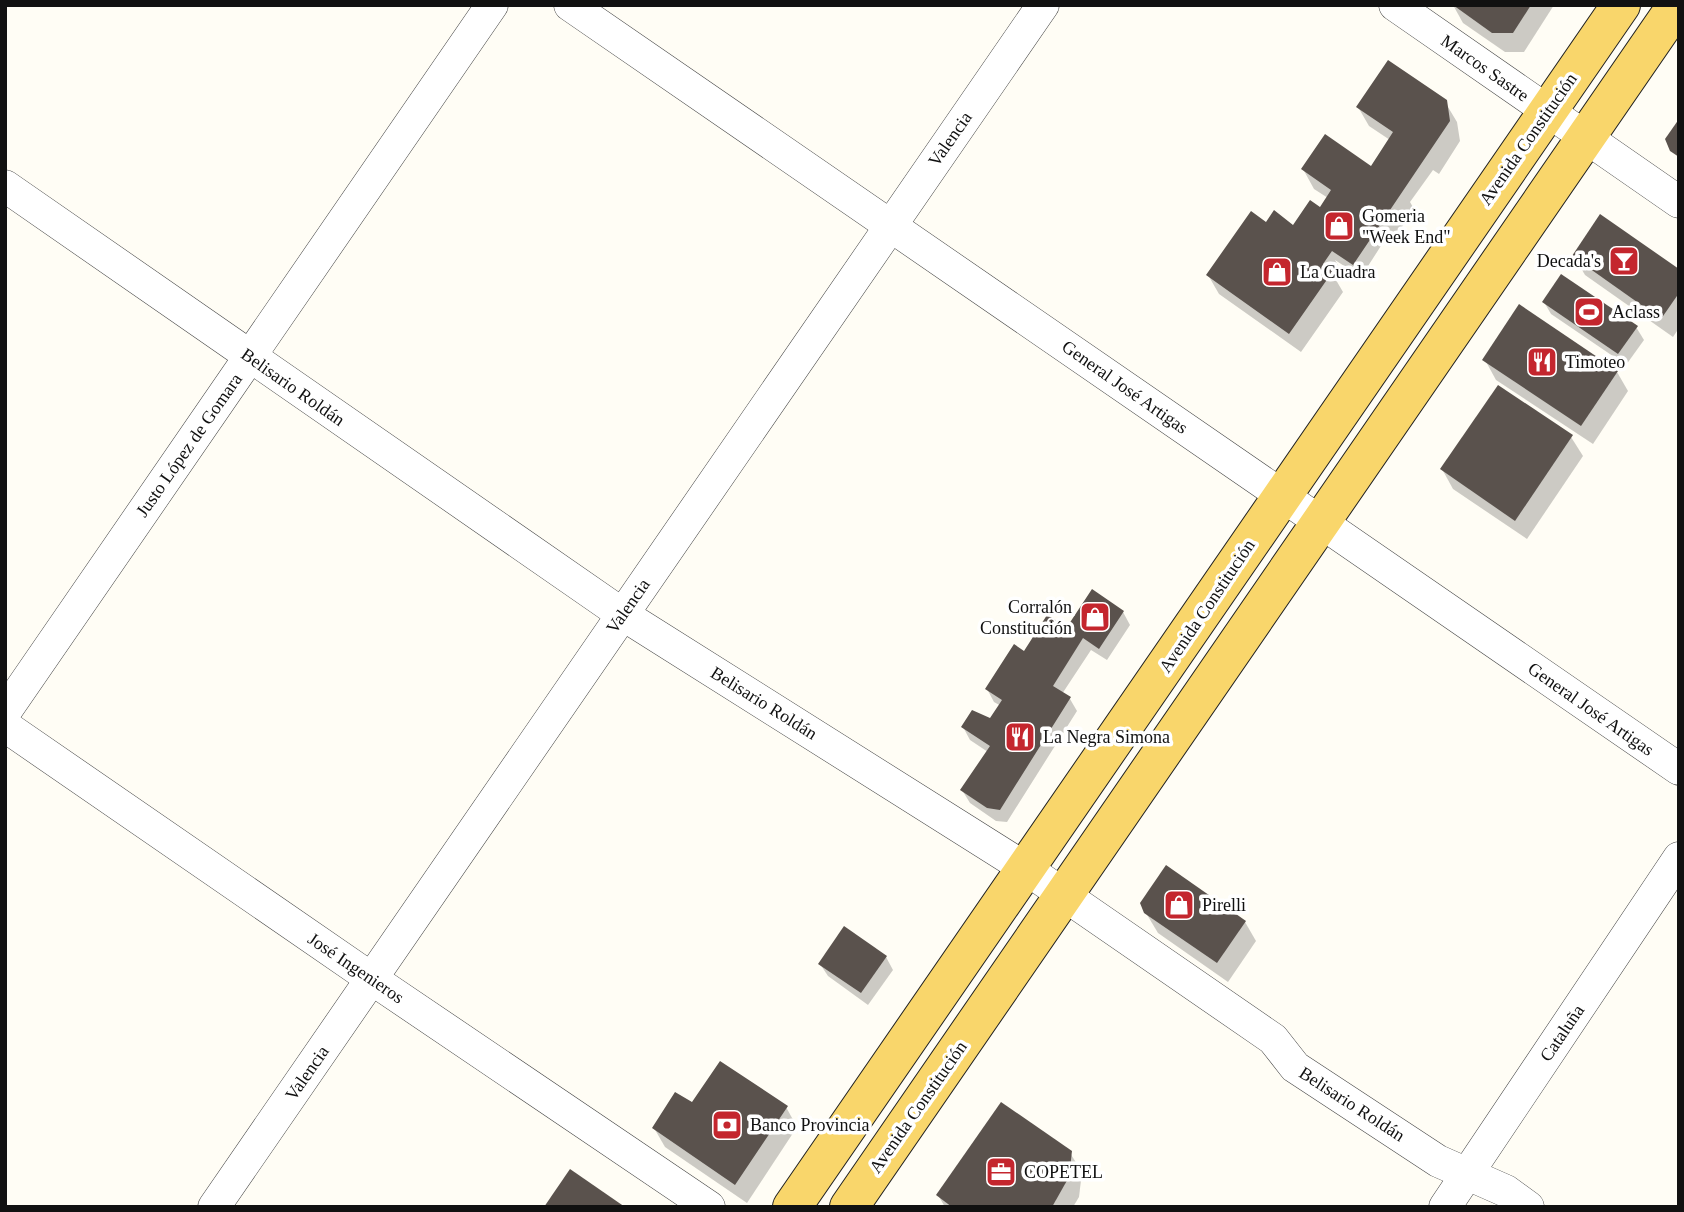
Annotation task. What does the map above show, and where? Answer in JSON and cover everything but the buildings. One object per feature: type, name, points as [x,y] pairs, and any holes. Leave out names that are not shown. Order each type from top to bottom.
[{"type":"main road","name":"Avenida Constitución","points":[[792,1207],[1621,5]]},
{"type":"main road","name":"Avenida Constitución","points":[[849,1207],[1677,5]]},
{"type":"street","name":"Justo López de Gomara","points":[[5,712],[492,5]]},
{"type":"street","name":"General José Artigas","points":[[570,5],[1679,769]]},
{"type":"street","name":"Valencia","points":[[214,1207],[1043,5]]},
{"type":"street","name":"Marcos Sastre","points":[[1395,5],[1679,202]]},
{"type":"street","name":"Belisario Roldán","points":[[5,186],[622,614],[1065,894],[1273,1039],[1295,1067],[1438,1161],[1506,1191],[1528,1207]]},
{"type":"street","name":"José Ingenieros","points":[[5,726],[709,1207]]},
{"type":"street","name":"Cataluña","points":[[1445,1207],[1679,858]]},
{"type":"place","name":"Gomeria \"Week End\"","points":[[1339,226]]},
{"type":"place","name":"Decada's","points":[[1624,261]]},
{"type":"place","name":"La Cuadra","points":[[1277,272]]},
{"type":"place","name":"Aclass","points":[[1589,312]]},
{"type":"place","name":"Timoteo","points":[[1542,362]]},
{"type":"place","name":"Corralón Constitución","points":[[1095,617]]},
{"type":"place","name":"La Negra Simona","points":[[1020,737]]},
{"type":"place","name":"Pirelli","points":[[1179,905]]},
{"type":"place","name":"Banco Provincia","points":[[727,1125]]},
{"type":"place","name":"COPETEL","points":[[1001,1172]]}]
